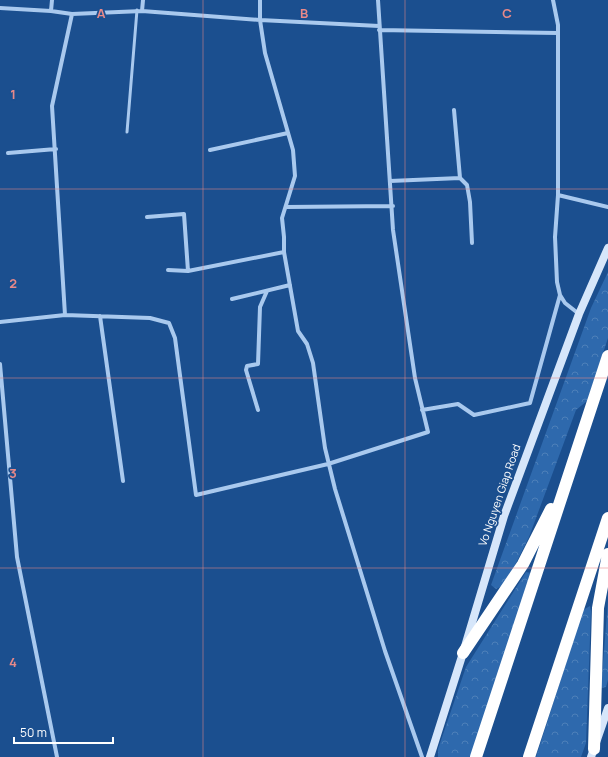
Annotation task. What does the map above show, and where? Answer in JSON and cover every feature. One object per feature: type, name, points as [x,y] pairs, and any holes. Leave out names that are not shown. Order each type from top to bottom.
[{"type":"highway","points":[[476,757],[608,356]]},
{"type":"highway","points":[[464,653],[524,564],[570,472]]},
{"type":"highway","points":[[529,757],[608,518]]},
{"type":"highway","points":[[592,753],[598,608],[608,554]]},
{"type":"main road","name":"Vo Nguyen Giap Road","points":[[430,757],[464,653],[504,516],[579,314],[608,248]]},
{"type":"main road","points":[[592,753],[608,708]]},
{"type":"street","points":[[51,11],[52,0]]},
{"type":"street","points":[[142,11],[143,0]]},
{"type":"street","points":[[260,0],[260,20],[265,53],[293,150],[295,176],[282,218],[284,252],[298,331],[307,344],[312,362],[328,464],[335,490],[385,651],[422,757]]},
{"type":"street","points":[[0,322],[65,315],[150,318],[169,323],[175,338],[196,495],[328,464],[428,432],[415,378],[393,230],[393,206],[378,0]]},
{"type":"street","points":[[553,0],[558,25],[558,195],[555,237],[557,282],[560,295],[565,303],[579,314]]},
{"type":"street","points":[[0,8],[51,11],[72,14],[137,10],[379,28],[558,33]]},
{"type":"street","points":[[65,315],[56,149],[52,106],[72,14]]},
{"type":"street","points":[[454,110],[460,178],[467,185],[470,202],[472,243]]},
{"type":"street","points":[[210,150],[288,132]]},
{"type":"street","points":[[8,153],[56,149]]},
{"type":"street","points":[[390,181],[460,178]]},
{"type":"street","points":[[558,195],[608,207]]},
{"type":"street","points":[[286,208],[393,206]]},
{"type":"street","points":[[147,217],[184,214],[188,271]]},
{"type":"street","points":[[168,270],[188,271],[284,252]]},
{"type":"street","points":[[232,299],[290,285]]},
{"type":"street","points":[[258,410],[246,370],[247,366],[258,364],[260,307],[267,291]]},
{"type":"street","points":[[422,410],[458,404],[474,415],[530,403],[560,295]]},
{"type":"street","points":[[100,316],[123,481]]},
{"type":"street","points":[[0,364],[17,557],[57,757]]},
{"type":"lane","points":[[127,132],[137,10]]},
{"type":"green space","points":[[608,272],[608,338],[587,401],[576,410],[529,537],[513,569],[502,586],[496,589],[491,585],[591,308]]},
{"type":"green space","points":[[526,572],[531,573],[472,757],[438,757],[438,749],[466,667]]},
{"type":"green space","points":[[608,601],[608,680],[606,687],[601,688]]},
{"type":"green space","points":[[590,606],[586,743],[581,757],[536,757],[583,610]]}]
